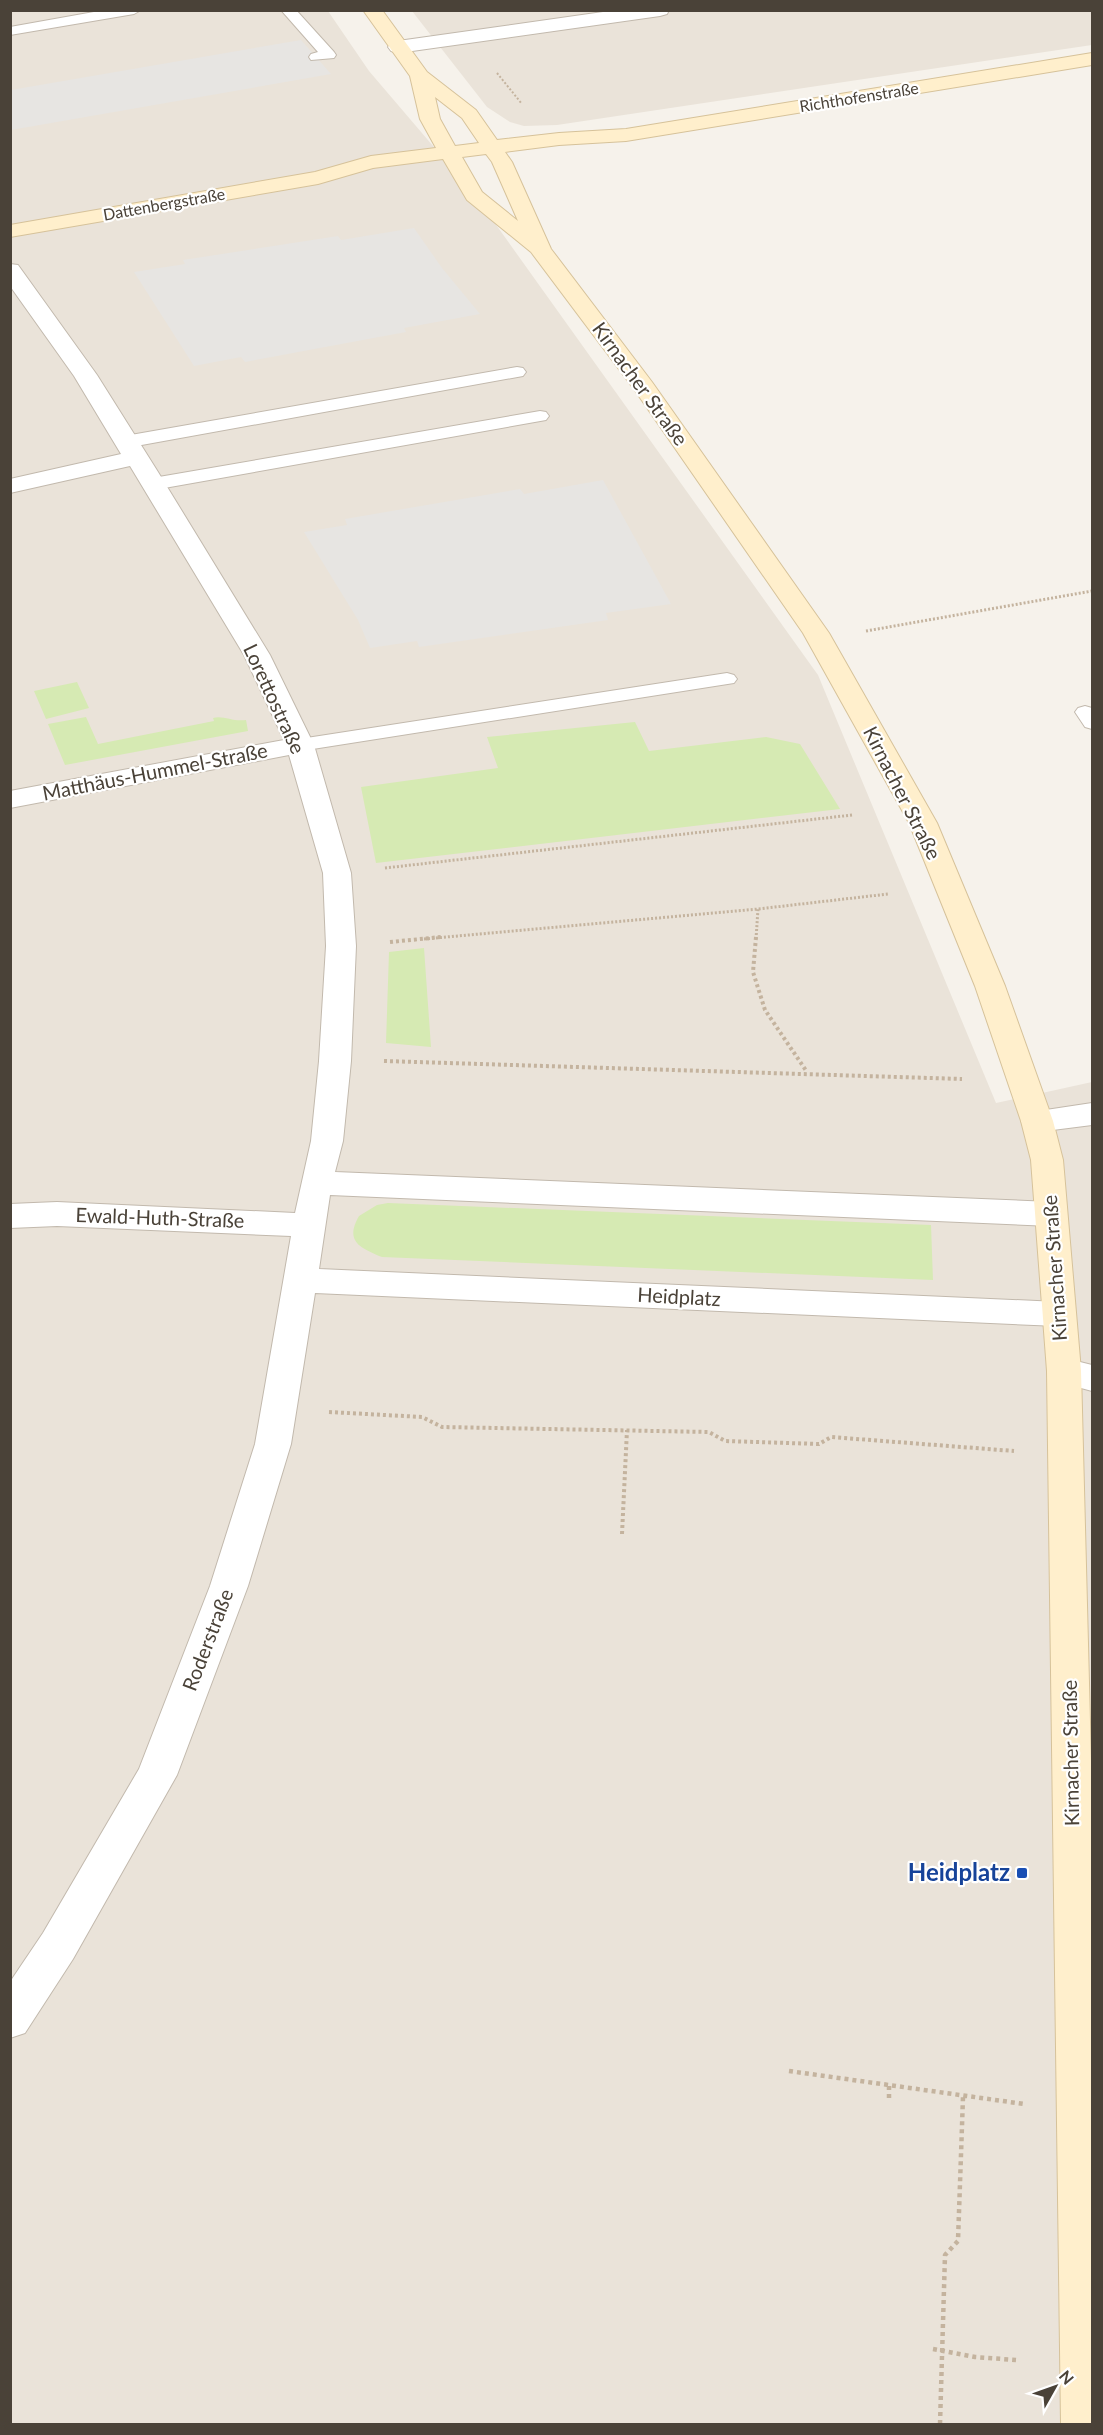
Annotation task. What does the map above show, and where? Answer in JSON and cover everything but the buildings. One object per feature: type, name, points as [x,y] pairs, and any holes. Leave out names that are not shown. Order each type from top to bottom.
[{"type":"main road","name":"Kirnacher Straße","points":[[372,10],[420,76],[469,114],[497,154],[541,250],[644,387],[816,633],[923,823],[990,986],[1037,1121],[1047,1160],[1058,1314],[1078,1374],[1085,2424]]},
{"type":"main road","name":"Richthofenstraße","points":[[497,154],[571,150],[626,135],[1092,59]]},
{"type":"main road","name":"Kirnacher Straße","points":[[420,76],[430,119],[474,196],[541,250]]},
{"type":"main road","name":"Dattenbergstraße","points":[[10,231],[318,178],[383,179],[452,160],[497,154]]},
{"type":"street","points":[[398,47],[619,13],[660,10]]},
{"type":"street","name":"Lorettostraße","points":[[10,270],[86,375],[153,484],[257,655],[300,745],[337,873],[341,945],[335,1060],[327,1141],[316,1183],[309,1225]]},
{"type":"street","points":[[10,486],[130,450]]},
{"type":"street","name":"Matthäus-Hummel-Straße","points":[[10,800],[300,745]]},
{"type":"street","points":[[1037,1121],[1092,1114]]},
{"type":"street","points":[[316,1183],[1051,1214]]},
{"type":"street","name":"Ewald-Huth-Straße","points":[[10,1216],[57,1214],[309,1225]]},
{"type":"street","name":"Roderstraße","points":[[10,2019],[58,1946],[157,1775],[229,1587],[273,1444],[309,1225]]},
{"type":"street","name":"Heidplatz","points":[[301,1281],[1058,1314]]},
{"type":"lane","points":[[10,31],[134,10]]},
{"type":"lane","points":[[288,10],[329,55],[316,57]]},
{"type":"lane","points":[[130,450],[517,372]]},
{"type":"lane","points":[[153,484],[540,416]]},
{"type":"lane","points":[[300,745],[727,679]]},
{"type":"path","points":[[468,37],[528,111]]},
{"type":"path","points":[[862,631],[1092,591]]},
{"type":"path","points":[[337,873],[852,815]]},
{"type":"path","points":[[341,945],[758,909],[888,894]]},
{"type":"path","points":[[758,909],[753,972],[765,1010],[808,1073]]},
{"type":"path","points":[[335,1060],[962,1079]]},
{"type":"path","points":[[280,1410],[422,1417],[442,1427],[709,1432],[725,1441],[819,1444],[831,1437],[1023,1452]]},
{"type":"path","points":[[622,1534],[627,1430]]},
{"type":"path","points":[[789,2072],[1028,2104]]},
{"type":"path","points":[[888,2086],[888,2101]]},
{"type":"path","points":[[940,2424],[945,2255],[958,2241],[963,2097]]},
{"type":"path","points":[[933,2349],[1017,2360]]},
{"type":"shaded area","points":[[11,11],[328,11],[369,71],[474,194],[818,675],[996,1103],[1092,1082],[1092,2424],[11,2424]]},
{"type":"shaded area","points":[[412,11],[1092,11],[1092,45],[557,125],[524,126],[510,122],[487,107]]},
{"type":"shaded area","points":[[301,40],[331,74],[11,130],[11,90]]},
{"type":"shaded area","points":[[414,228],[442,268],[480,314],[404,328],[406,332],[245,362],[241,357],[194,366],[134,272],[185,264],[183,260],[338,236],[341,240]]},
{"type":"shaded area","points":[[603,480],[671,604],[606,613],[608,620],[419,647],[417,641],[370,648],[358,620],[304,532],[347,525],[345,519],[520,489],[524,494]]},
{"type":"green space","points":[[77,682],[89,708],[46,719],[34,691]]},
{"type":"green space","points":[[86,717],[98,744],[214,721],[213,718],[217,717],[246,720],[248,731],[65,765],[48,724]]},
{"type":"green space","points":[[635,722],[649,751],[766,737],[800,744],[840,809],[376,863],[361,787],[498,768],[487,737]]},
{"type":"green space","points":[[424,948],[431,1047],[386,1043],[389,952]]},
{"type":"green space","points":[[388,1203],[931,1225],[933,1280],[382,1257],[357,1243],[353,1232],[359,1216],[377,1205]]},
{"type":"place","name":"Heidplatz","points":[[1022,1873]]}]
